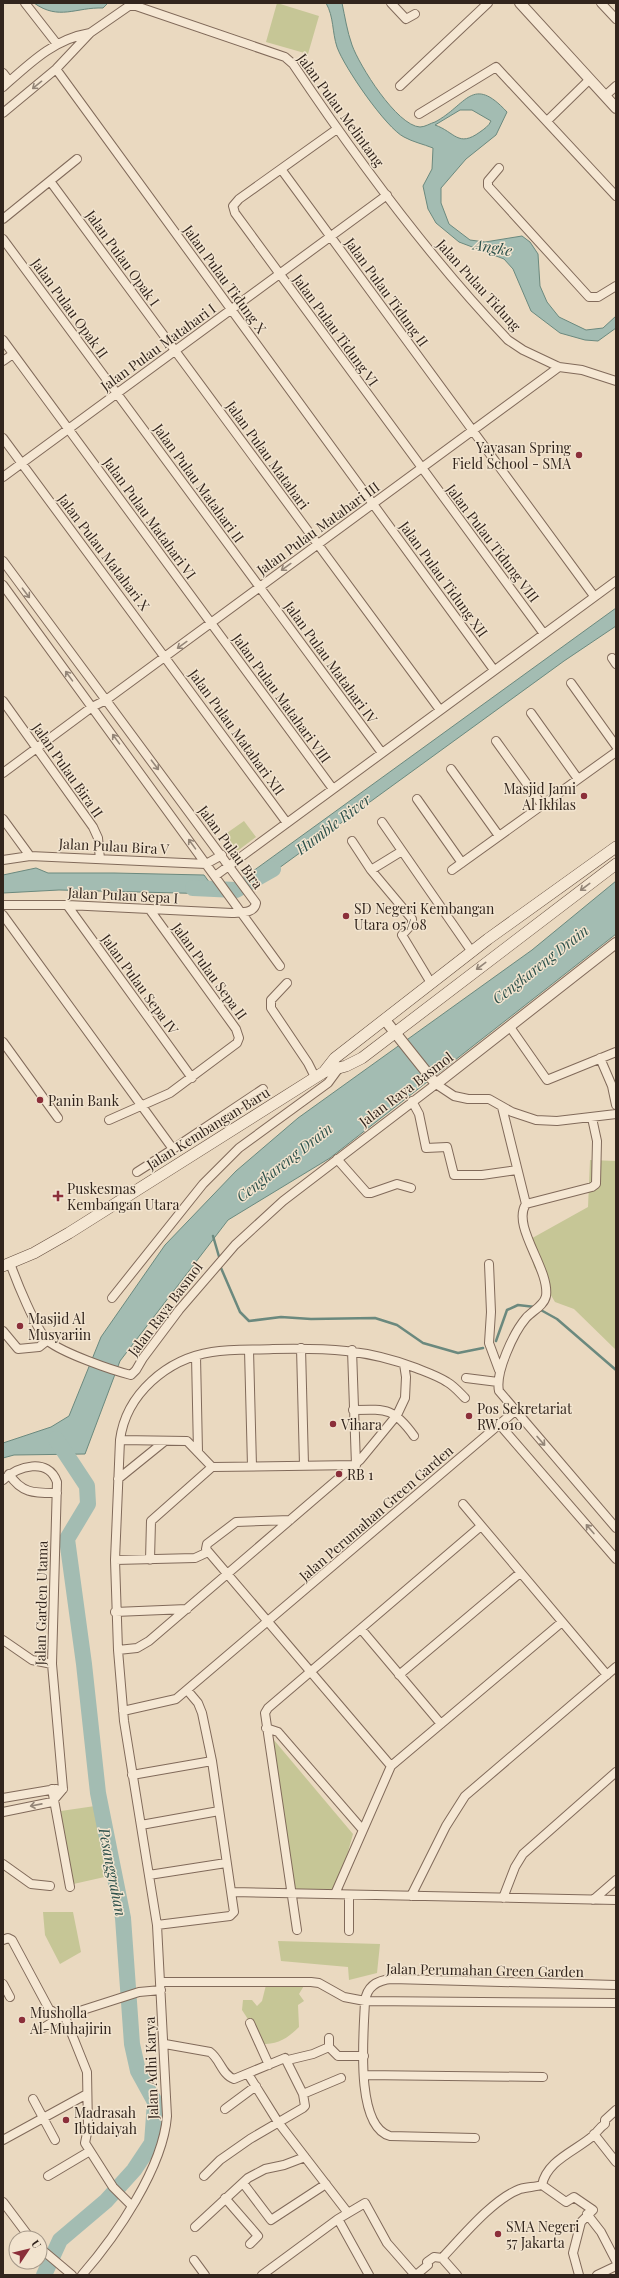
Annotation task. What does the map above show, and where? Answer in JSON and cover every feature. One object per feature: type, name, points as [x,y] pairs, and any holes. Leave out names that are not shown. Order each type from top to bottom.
[{"type":"main road","name":"Jalan Kembangan Baru","points":[[319,1075],[335,1058],[431,983],[616,847]]},
{"type":"main road","name":"Jalan Kembangan Baru","points":[[7,1265],[70,1233],[319,1075],[362,1058],[398,1036],[616,864]]},
{"type":"street","points":[[25,3],[57,44]]},
{"type":"street","points":[[391,3],[406,18],[415,14]]},
{"type":"street","points":[[400,86],[488,3]]},
{"type":"street","points":[[520,3],[616,108]]},
{"type":"street","points":[[601,3],[616,19]]},
{"type":"street","name":"Jalan Pulau Melintang","points":[[3,113],[56,69],[90,33],[122,9],[136,6],[285,56],[294,64],[337,129],[387,195]]},
{"type":"street","points":[[3,73],[6,84],[57,44],[67,38],[90,33]]},
{"type":"street","points":[[67,38],[73,41],[75,48]]},
{"type":"street","points":[[420,114],[496,67],[616,196]]},
{"type":"street","name":"Jalan Pulau Tidung X","points":[[56,69],[372,504]]},
{"type":"street","points":[[547,121],[590,79]]},
{"type":"street","points":[[605,96],[616,86]]},
{"type":"street","points":[[281,169],[337,129]]},
{"type":"street","points":[[3,219],[77,159]]},
{"type":"street","points":[[499,168],[488,181],[488,186],[589,297],[598,297],[616,286]]},
{"type":"street","name":"Jalan Pulau Tidung VI","points":[[281,169],[233,206],[236,213],[421,468]]},
{"type":"street","name":"Jalan Pulau Tidung II","points":[[281,169],[594,596]]},
{"type":"street","name":"Jalan Pulau Opak I","points":[[50,181],[175,351]]},
{"type":"street","name":"Jalan Pulau Matahari I","points":[[3,477],[387,195]]},
{"type":"street","name":"Jalan Pulau Tidung","points":[[387,195],[431,252],[508,340],[523,350],[559,367],[582,370],[616,381]]},
{"type":"street","name":"Jalan Pulau Opak II","points":[[3,239],[117,393]]},
{"type":"street","name":"Jalan Pulau Matahari VI","points":[[3,340],[211,623]]},
{"type":"street","name":"Jalan Pulau Matahari","points":[[175,351],[440,710]]},
{"type":"street","points":[[3,361],[13,354]]},
{"type":"street","name":"Jalan Pulau Matahari III","points":[[3,773],[92,707],[106,700],[165,657],[559,367]]},
{"type":"street","name":"Jalan Pulau Matahari II","points":[[117,393],[260,587]]},
{"type":"street","name":"Jalan Pulau Matahari X","points":[[3,438],[165,657]]},
{"type":"street","name":"Jalan Pulau Tidung VIII","points":[[421,468],[544,634]]},
{"type":"street","name":"Jalan Pulau Tidung XII","points":[[372,504],[494,670]]},
{"type":"street","name":"Jalan Pulau Bira","points":[[3,562],[254,899],[256,903],[253,909],[239,909]]},
{"type":"street","points":[[215,876],[616,581]]},
{"type":"street","points":[[3,585],[280,966]]},
{"type":"street","name":"Jalan Pulau Matahari IV","points":[[260,587],[382,753]]},
{"type":"street","name":"Jalan Pulau Matahari VIII","points":[[211,623],[333,789]]},
{"type":"street","name":"Jalan Pulau Matahari XII","points":[[165,657],[287,822]]},
{"type":"street","points":[[571,683],[616,746]]},
{"type":"street","name":"Jalan Pulau Bira II","points":[[3,702],[93,827],[98,838],[100,859]]},
{"type":"street","points":[[531,713],[578,779]]},
{"type":"street","points":[[496,741],[542,805]]},
{"type":"street","points":[[452,870],[616,752]]},
{"type":"street","points":[[451,769],[499,836]]},
{"type":"street","points":[[417,799],[462,862]]},
{"type":"street","points":[[3,819],[30,856]]},
{"type":"street","points":[[382,822],[472,952]]},
{"type":"street","points":[[352,841],[371,870],[412,919],[412,924],[402,935],[431,983]]},
{"type":"street","points":[[371,870],[402,851]]},
{"type":"street","points":[[206,864],[222,855]]},
{"type":"street","name":"Jalan Pulau Bira V","points":[[3,860],[30,856],[206,864]]},
{"type":"street","name":"Jalan Pulau Sepa I","points":[[3,905],[67,905],[150,910],[239,909]]},
{"type":"street","name":"Jalan Pulau Sepa IV","points":[[67,905],[192,1078]]},
{"type":"street","name":"Jalan Pulau Sepa II","points":[[109,1120],[170,1093],[237,1043],[239,1033],[150,910]]},
{"type":"street","points":[[3,915],[173,1149]]},
{"type":"street","name":"Jalan Raya Basmol","points":[[48,1340],[84,1358],[131,1375],[220,1261],[268,1214],[434,1083],[510,1027],[616,943]]},
{"type":"street","points":[[287,983],[271,1000],[271,1008],[308,1063],[319,1075]]},
{"type":"street","points":[[385,1020],[434,1083],[454,1096],[468,1099],[489,1099],[502,1107],[536,1120],[557,1121],[587,1116],[592,1118],[616,1116]]},
{"type":"street","points":[[510,1027],[547,1080],[616,1052]]},
{"type":"street","points":[[3,1042],[58,1118]]},
{"type":"street","points":[[600,1058],[612,1086],[616,1105]]},
{"type":"street","points":[[112,1298],[203,1184],[239,1148],[328,1083],[339,1068]]},
{"type":"street","points":[[137,1172],[263,1089]]},
{"type":"street","points":[[412,1101],[419,1114],[426,1148],[447,1147],[454,1175],[482,1175],[517,1170]]},
{"type":"street","points":[[502,1107],[526,1204],[521,1214],[545,1286],[546,1296],[543,1303],[521,1324],[500,1370],[498,1382],[499,1391],[616,1528]]},
{"type":"street","points":[[526,1204],[594,1187],[597,1181],[597,1141],[592,1118]]},
{"type":"street","points":[[337,1159],[367,1193],[397,1184],[411,1188]]},
{"type":"street","points":[[489,1264],[491,1312],[489,1343],[500,1370]]},
{"type":"street","points":[[3,1331],[18,1349],[40,1347],[48,1340],[38,1327],[7,1265]]},
{"type":"street","points":[[301,1348],[304,1465]]},
{"type":"street","points":[[465,1398],[447,1382],[404,1364],[352,1350],[301,1348],[212,1352],[196,1356],[169,1369],[145,1386],[129,1408],[124,1421],[120,1440],[118,1479],[115,1560],[118,1650],[123,1711],[132,1775],[157,1925],[160,1982],[311,1982],[319,1983],[344,1997],[365,2001],[616,2003]]},
{"type":"street","points":[[249,1350],[252,1466]]},
{"type":"street","points":[[352,1350],[356,1465]]},
{"type":"street","points":[[196,1356],[198,1452]]},
{"type":"street","points":[[118,1650],[143,1646],[356,1465],[397,1415],[405,1398],[406,1388],[404,1364]]},
{"type":"street","points":[[466,1378],[498,1382]]},
{"type":"street","points":[[354,1410],[379,1409],[397,1415],[414,1436]]},
{"type":"street","name":"Jalan Perumahan Green Garden","points":[[123,1711],[171,1702],[187,1690],[269,1622],[515,1411]]},
{"type":"street","points":[[499,1424],[616,1559]]},
{"type":"street","points":[[120,1440],[187,1441],[212,1467]]},
{"type":"street","points":[[118,1479],[165,1441]]},
{"type":"street","points":[[150,1560],[151,1520],[212,1467],[356,1465]]},
{"type":"street","name":"Jalan Garden Utama","points":[[6,1477],[23,1467],[37,1467],[48,1470],[55,1478],[57,1493],[52,1664],[63,1789]]},
{"type":"street","points":[[6,1477],[26,1491],[57,1493]]},
{"type":"street","points":[[463,1504],[607,1675]]},
{"type":"street","points":[[290,1520],[236,1522],[207,1544],[208,1552],[391,1766]]},
{"type":"street","points":[[297,1930],[265,1713],[268,1708],[481,1526]]},
{"type":"street","points":[[115,1560],[195,1558],[208,1552]]},
{"type":"street","points":[[400,1675],[520,1573]]},
{"type":"street","points":[[116,1612],[186,1609]]},
{"type":"street","points":[[335,1894],[362,1829],[391,1766],[562,1622]]},
{"type":"street","points":[[361,1629],[441,1724]]},
{"type":"street","points":[[3,1640],[32,1660],[52,1664]]},
{"type":"street","points":[[411,1896],[446,1826],[465,1796],[616,1667]]},
{"type":"street","points":[[157,1925],[230,1916],[234,1911],[212,1761],[202,1712],[198,1703],[187,1690]]},
{"type":"street","points":[[266,1728],[278,1732],[362,1829]]},
{"type":"street","points":[[132,1775],[212,1761]]},
{"type":"street","points":[[503,1898],[515,1866],[523,1854],[616,1772]]},
{"type":"street","points":[[52,1789],[70,1887]]},
{"type":"street","points":[[3,1798],[52,1789],[63,1789]]},
{"type":"street","points":[[3,1812],[55,1800],[63,1789]]},
{"type":"street","points":[[141,1825],[219,1812]]},
{"type":"street","points":[[149,1875],[226,1863]]},
{"type":"street","points":[[3,1864],[31,1884],[50,1886]]},
{"type":"street","points":[[593,1900],[616,1880]]},
{"type":"street","points":[[232,1892],[616,1900]]},
{"type":"street","points":[[349,1895],[349,1931]]},
{"type":"street","points":[[3,1940],[8,1938],[12,1940],[49,2009],[63,2017],[87,2072],[88,2128],[85,2143],[113,2187],[128,2203]]},
{"type":"street","name":"Jalan Perumahan Green Garden","points":[[475,2138],[385,2135],[377,2126],[370,2112],[364,2075],[365,2001],[366,1994],[373,1985],[383,1980],[392,1979],[616,1984]]},
{"type":"street","name":"Jalan Adhi Karya","points":[[82,2275],[121,2224],[128,2203],[151,2169],[166,2129],[165,2044],[160,1982]]},
{"type":"street","points":[[3,1984],[10,1997]]},
{"type":"street","points":[[43,2028],[63,2017],[121,1997],[134,1993],[161,1990]]},
{"type":"street","points":[[250,2023],[269,2065]]},
{"type":"street","points":[[165,2044],[210,2052],[231,2078],[234,2079],[284,2058],[288,2060],[313,2054],[329,2042],[338,2056],[364,2056]]},
{"type":"street","points":[[204,2176],[220,2160],[304,2107],[303,2094],[288,2060]]},
{"type":"street","points":[[248,2074],[278,2122],[348,2213]]},
{"type":"street","points":[[364,2075],[543,2077]]},
{"type":"street","points":[[303,2094],[341,2078]]},
{"type":"street","points":[[224,2109],[256,2086]]},
{"type":"street","points":[[3,2140],[87,2094]]},
{"type":"street","points":[[33,2099],[55,2140]]},
{"type":"street","points":[[542,2186],[544,2176],[550,2168],[594,2134],[605,2124],[605,2120],[616,2110]]},
{"type":"street","points":[[594,2134],[616,2162]]},
{"type":"street","points":[[48,2176],[90,2151]]},
{"type":"street","points":[[195,2227],[243,2183],[265,2169],[284,2165],[305,2156]]},
{"type":"street","points":[[243,2183],[271,2220],[326,2184]]},
{"type":"street","points":[[442,2258],[474,2224],[502,2201],[520,2189],[542,2186],[566,2202],[575,2197],[592,2208],[581,2222],[573,2253],[579,2275]]},
{"type":"street","points":[[225,2198],[258,2236],[250,2244]]},
{"type":"street","points":[[3,2202],[24,2230]]},
{"type":"street","points":[[262,2275],[338,2219],[366,2203],[387,2243],[415,2275],[428,2266],[428,2262],[433,2257],[442,2258],[457,2275]]},
{"type":"street","points":[[587,2214],[601,2232],[616,2261]]},
{"type":"street","points":[[338,2219],[369,2275]]},
{"type":"street","points":[[48,2255],[72,2275]]},
{"type":"street","points":[[194,2260],[205,2275]]},
{"type":"street","points":[[597,2275],[616,2266]]},
{"type":"green space","points":[[277,3],[319,16],[308,54],[266,42]]},
{"type":"green space","points":[[244,821],[256,837],[236,852],[224,835]]},
{"type":"green space","points":[[590,1160],[616,1161],[616,1350],[574,1309],[555,1302],[534,1267],[527,1241],[588,1207]]},
{"type":"green space","points":[[268,1733],[353,1834],[337,1891],[296,1892]]},
{"type":"green space","points":[[95,1806],[109,1876],[69,1885],[61,1811]]},
{"type":"green space","points":[[43,1912],[73,1912],[81,1952],[60,1964],[45,1935]]},
{"type":"green space","points":[[278,1941],[380,1944],[377,1973],[349,1980],[348,1967],[281,1961]]},
{"type":"green space","points":[[305,1984],[299,1994],[304,2001],[298,2005],[299,2027],[289,2036],[274,2043],[256,2044],[253,2027],[242,2010],[243,2000],[252,2000],[257,2006],[262,2001],[266,1985]]},
{"type":"water","points":[[34,3],[108,3],[103,8],[60,12],[43,8]]},
{"type":"water","name":"Angke","points":[[326,3],[342,3],[350,40],[362,66],[390,106],[411,124],[420,127],[435,122],[470,96],[477,94],[485,95],[495,101],[507,112],[496,135],[466,159],[441,188],[441,203],[449,224],[470,240],[485,242],[522,236],[530,242],[538,254],[540,286],[547,302],[559,317],[586,330],[603,328],[616,316],[616,328],[598,341],[585,340],[560,333],[531,311],[513,269],[504,259],[459,242],[436,223],[428,209],[423,186],[432,169],[433,148],[407,139],[396,131],[366,96],[348,68],[337,47],[329,8]],"holes":[[[460,110],[472,110],[491,121],[473,137],[461,139],[435,125]]]},
{"type":"water","points":[[616,608],[616,626],[564,661],[257,884],[249,874]]},
{"type":"water","points":[[36,868],[48,873],[204,875],[218,894],[59,890],[3,893],[3,875]]},
{"type":"water","name":"Cengkareng Drain","points":[[616,881],[616,934],[330,1158],[228,1220],[120,1361],[85,1454],[14,1455],[3,1458],[3,1443],[51,1427],[69,1416],[101,1337],[165,1245],[236,1171],[298,1118],[532,950]]},
{"type":"waterway","name":"Humble River","points":[[193,888],[236,890],[273,869]]},
{"type":"waterway","points":[[213,1236],[220,1260]]},
{"type":"waterway","points":[[219,1266],[240,1312],[249,1321],[281,1317],[311,1319],[375,1318],[397,1325],[423,1343],[458,1353],[483,1348]]},
{"type":"waterway","points":[[496,1341],[507,1310],[518,1305],[535,1307]]},
{"type":"waterway","points":[[539,1309],[557,1319],[616,1370]]},
{"type":"waterway","name":"Pesanggrahan","points":[[44,2275],[60,2240],[106,2201],[134,2170],[152,2143],[155,2102],[138,2071],[132,2044],[123,1918],[98,1793],[84,1664],[67,1539],[88,1504],[87,1486],[56,1439]]},
{"type":"place","name":"Yayasan Spring Field School - SMA","points":[[579,455]]},
{"type":"place","name":"Masjid Jami Al Ikhlas","points":[[584,796]]},
{"type":"place","name":"SD Negeri Kembangan Utara 05/08","points":[[346,916]]},
{"type":"place","name":"Panin Bank","points":[[40,1100]]},
{"type":"place","name":"Puskesmas Kembangan Utara","points":[[58,1196]]},
{"type":"place","name":"Masjid Al Musyariin","points":[[20,1326]]},
{"type":"place","name":"Pos Sekretariat RW.010","points":[[469,1416]]},
{"type":"place","name":"Vihara","points":[[333,1424]]},
{"type":"place","name":"RB 1","points":[[339,1474]]},
{"type":"place","name":"Musholla Al-Muhajirin","points":[[22,2020]]},
{"type":"place","name":"Madrasah Ibtidaiyah","points":[[66,2120]]},
{"type":"place","name":"SMA Negeri 57 Jakarta","points":[[498,2234]]}]
